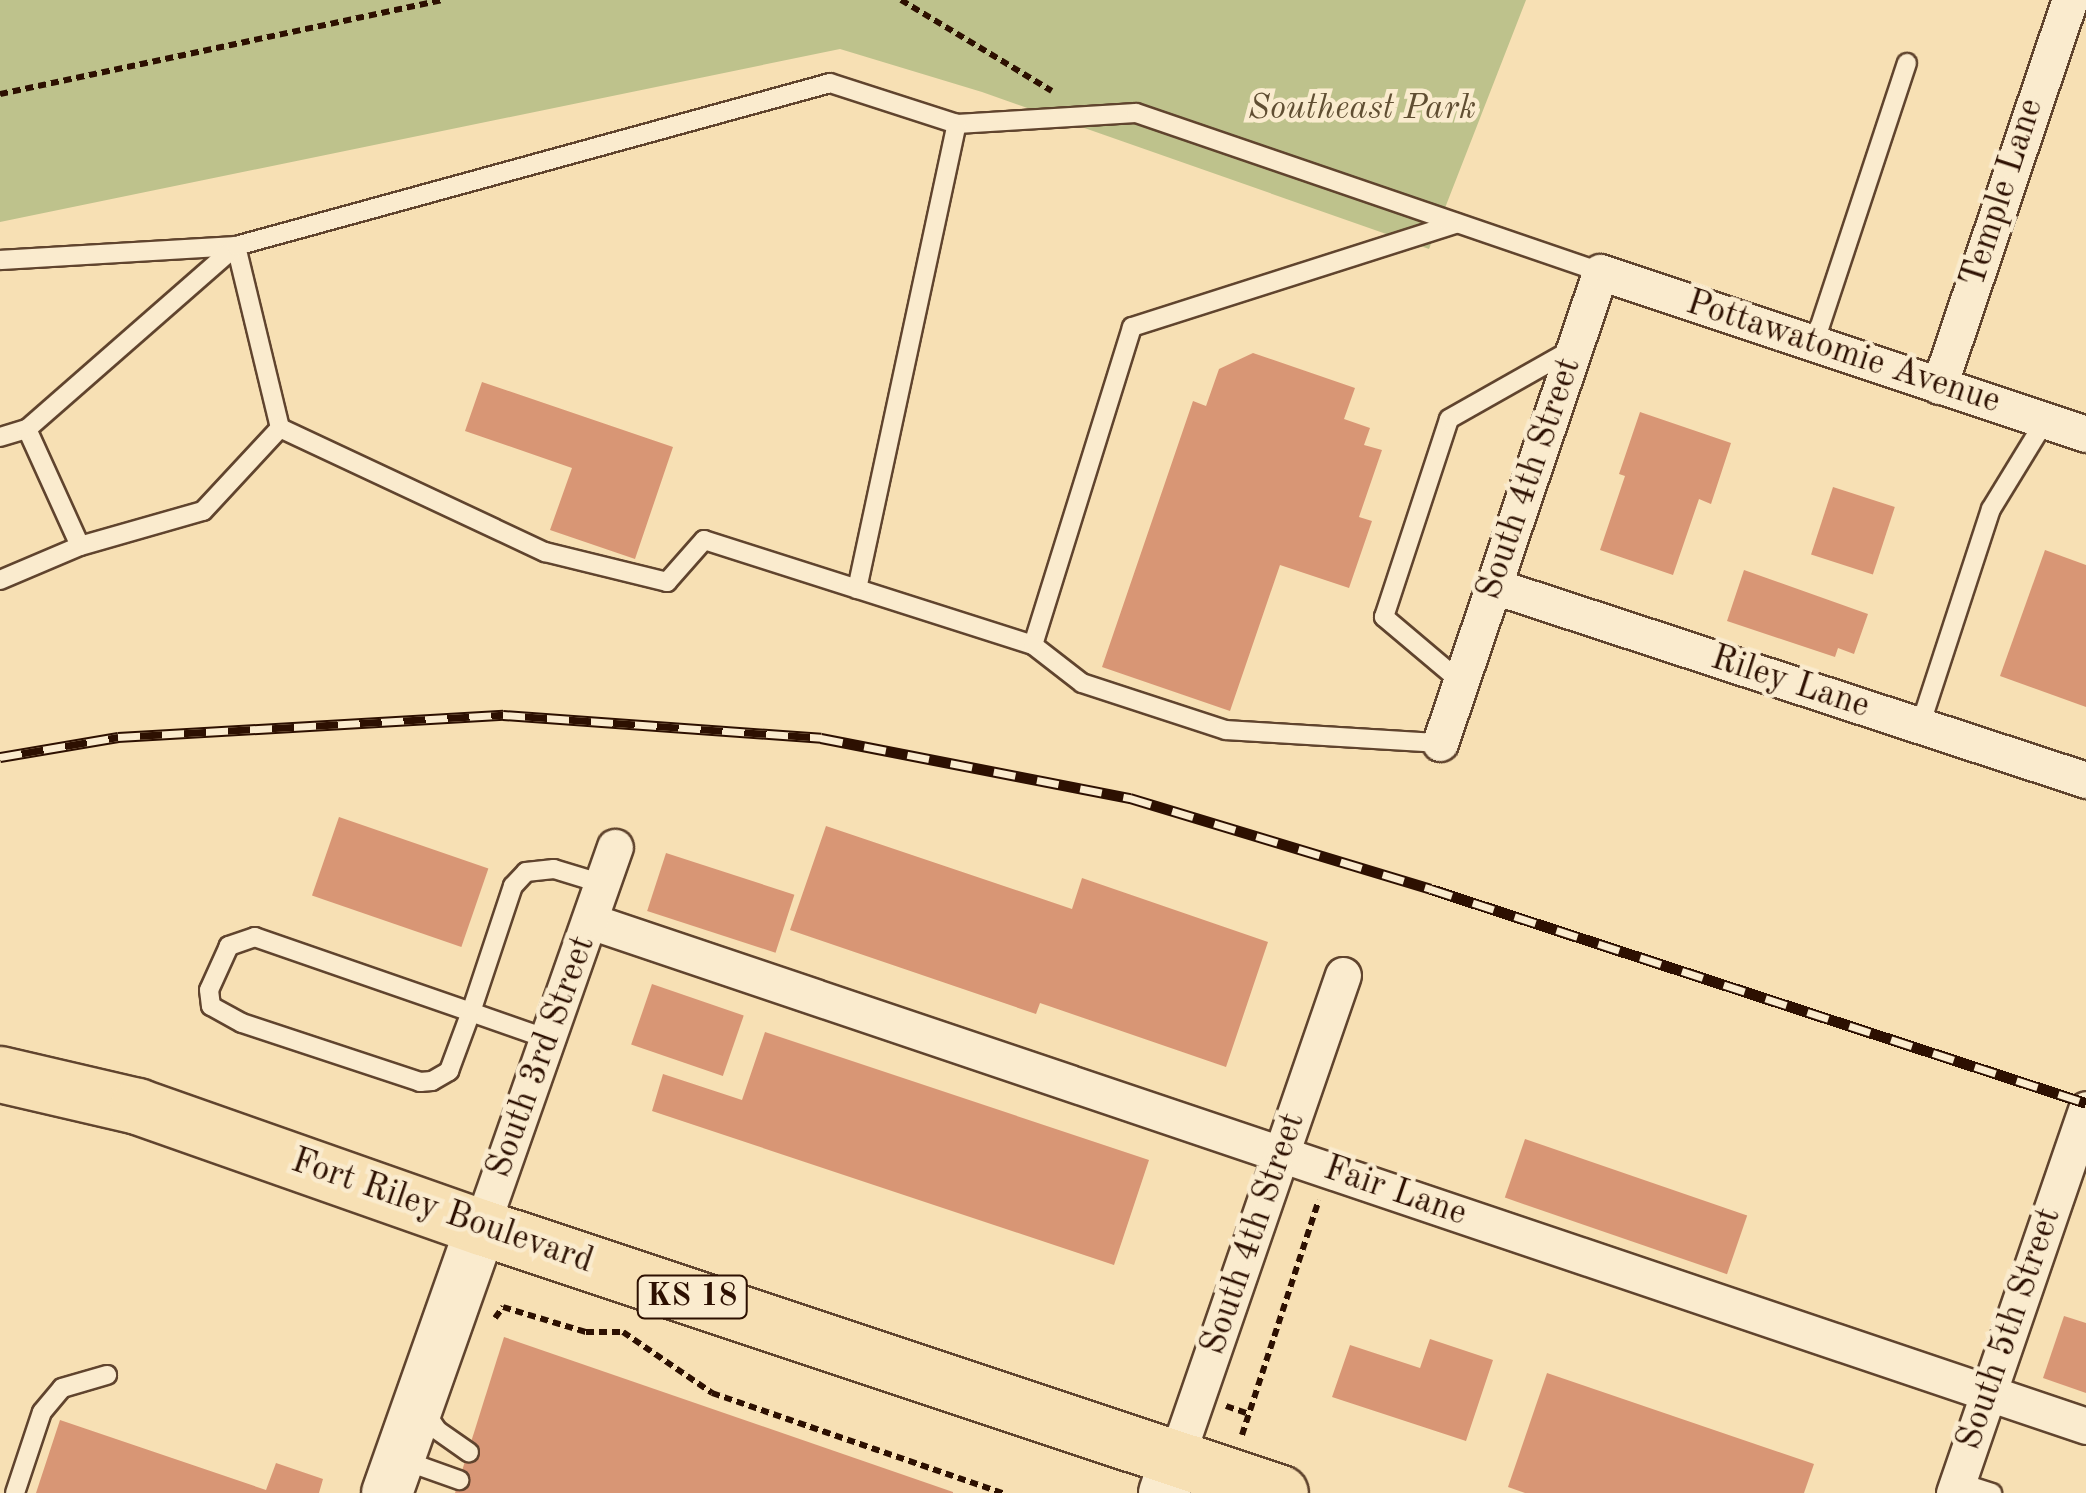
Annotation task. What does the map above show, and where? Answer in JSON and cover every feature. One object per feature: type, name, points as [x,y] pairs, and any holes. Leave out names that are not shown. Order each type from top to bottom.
[{"type":"highway","name":"Fort Riley Boulevard","points":[[0,1074],[138,1106],[1170,1475],[1229,1476],[1280,1493]]},
{"type":"street","name":"Temple Lane","points":[[1939,386],[2070,0]]},
{"type":"street","name":"Pottawatomie Avenue","points":[[1600,272],[2086,434]]},
{"type":"street","name":"South 4th Street","points":[[1440,743],[1600,272]]},
{"type":"street","name":"Riley Lane","points":[[1494,586],[2086,780]]},
{"type":"street","name":"South 3rd Street","points":[[393,1476],[615,847]]},
{"type":"street","name":"Fair Lane","points":[[590,920],[2086,1426]]},
{"type":"street","name":"South 4th Street","points":[[1170,1475],[1343,975]]},
{"type":"street","name":"South 5th Street","points":[[1956,1488],[2086,1109]]},
{"type":"lane","points":[[1814,344],[1907,63]]},
{"type":"lane","points":[[0,260],[236,246],[830,83],[957,124],[1136,113],[1600,272]]},
{"type":"lane","points":[[857,589],[957,124]]},
{"type":"lane","points":[[1033,645],[1132,328],[1457,223]]},
{"type":"lane","points":[[236,246],[280,428]]},
{"type":"lane","points":[[0,438],[27,428],[236,246]]},
{"type":"lane","points":[[1461,682],[1384,617],[1450,420],[1574,348]]},
{"type":"lane","points":[[1920,726],[1991,509],[2045,421]]},
{"type":"lane","points":[[27,428],[80,546]]},
{"type":"lane","points":[[280,428],[545,552],[667,582],[704,540],[1033,645],[1082,684],[1226,730],[1440,743]]},
{"type":"lane","points":[[0,580],[80,546],[203,511],[280,428]]},
{"type":"lane","points":[[548,1039],[471,1012],[255,938],[229,946],[209,990],[211,1006],[224,1016],[420,1082],[449,1071],[471,1012],[513,886],[526,872],[554,869],[603,884]]},
{"type":"lane","points":[[14,1493],[42,1412],[62,1388],[106,1375]]},
{"type":"lane","points":[[419,1403],[437,1430],[469,1452]]},
{"type":"lane","points":[[393,1476],[459,1480]]},
{"type":"lane","points":[[1956,1488],[1992,1493]]},
{"type":"path","points":[[0,94],[442,0]]},
{"type":"path","points":[[901,0],[1091,114]]},
{"type":"path","points":[[1229,1476],[1328,1170]]},
{"type":"path","points":[[450,1315],[488,1327],[503,1307],[586,1332],[624,1332],[712,1393],[1003,1493]]},
{"type":"green space","name":"Southeast Park","points":[[0,0],[1526,0],[1429,249],[982,92],[840,49],[0,222]]},
{"type":"building","points":[[1253,353],[1355,388],[1344,419],[1370,428],[1364,445],[1382,450],[1359,517],[1372,521],[1349,588],[1280,565],[1230,711],[1102,667],[1193,401],[1206,406],[1219,369]]},
{"type":"building","points":[[482,382],[673,447],[635,559],[550,530],[572,468],[465,431]]},
{"type":"building","points":[[1640,412],[1731,443],[1711,504],[1699,499],[1673,575],[1600,550],[1625,476],[1619,474]]},
{"type":"building","points":[[1833,487],[1895,507],[1873,575],[1811,555]]},
{"type":"building","points":[[2045,550],[2086,565],[2086,707],[2000,676]]},
{"type":"building","points":[[1744,570],[1868,614],[1854,654],[1838,648],[1835,657],[1727,621]]},
{"type":"building","points":[[339,817],[488,868],[461,947],[312,895]]},
{"type":"building","points":[[826,826],[1072,909],[1082,878],[1268,942],[1226,1067],[1040,1003],[1036,1014],[790,930]]},
{"type":"building","points":[[666,853],[794,895],[776,953],[647,911]]},
{"type":"building","points":[[652,984],[744,1016],[723,1076],[631,1045]]},
{"type":"building","points":[[765,1032],[1149,1160],[1114,1265],[652,1111],[663,1074],[742,1100]]},
{"type":"building","points":[[1525,1139],[1747,1216],[1727,1274],[1505,1198]]},
{"type":"building","points":[[2064,1316],[2086,1323],[2086,1393],[2043,1378]]},
{"type":"building","points":[[504,1337],[953,1492],[953,1493],[455,1493]]},
{"type":"building","points":[[1430,1339],[1493,1360],[1466,1441],[1332,1397],[1350,1345],[1420,1368]]},
{"type":"building","points":[[1547,1373],[1814,1464],[1804,1493],[1525,1493],[1508,1487]]},
{"type":"building","points":[[60,1420],[266,1490],[276,1463],[323,1479],[319,1493],[36,1493]]},
{"type":"railway","points":[[0,757],[118,737],[503,715],[821,738],[1130,798],[1431,889],[2086,1103]]}]
